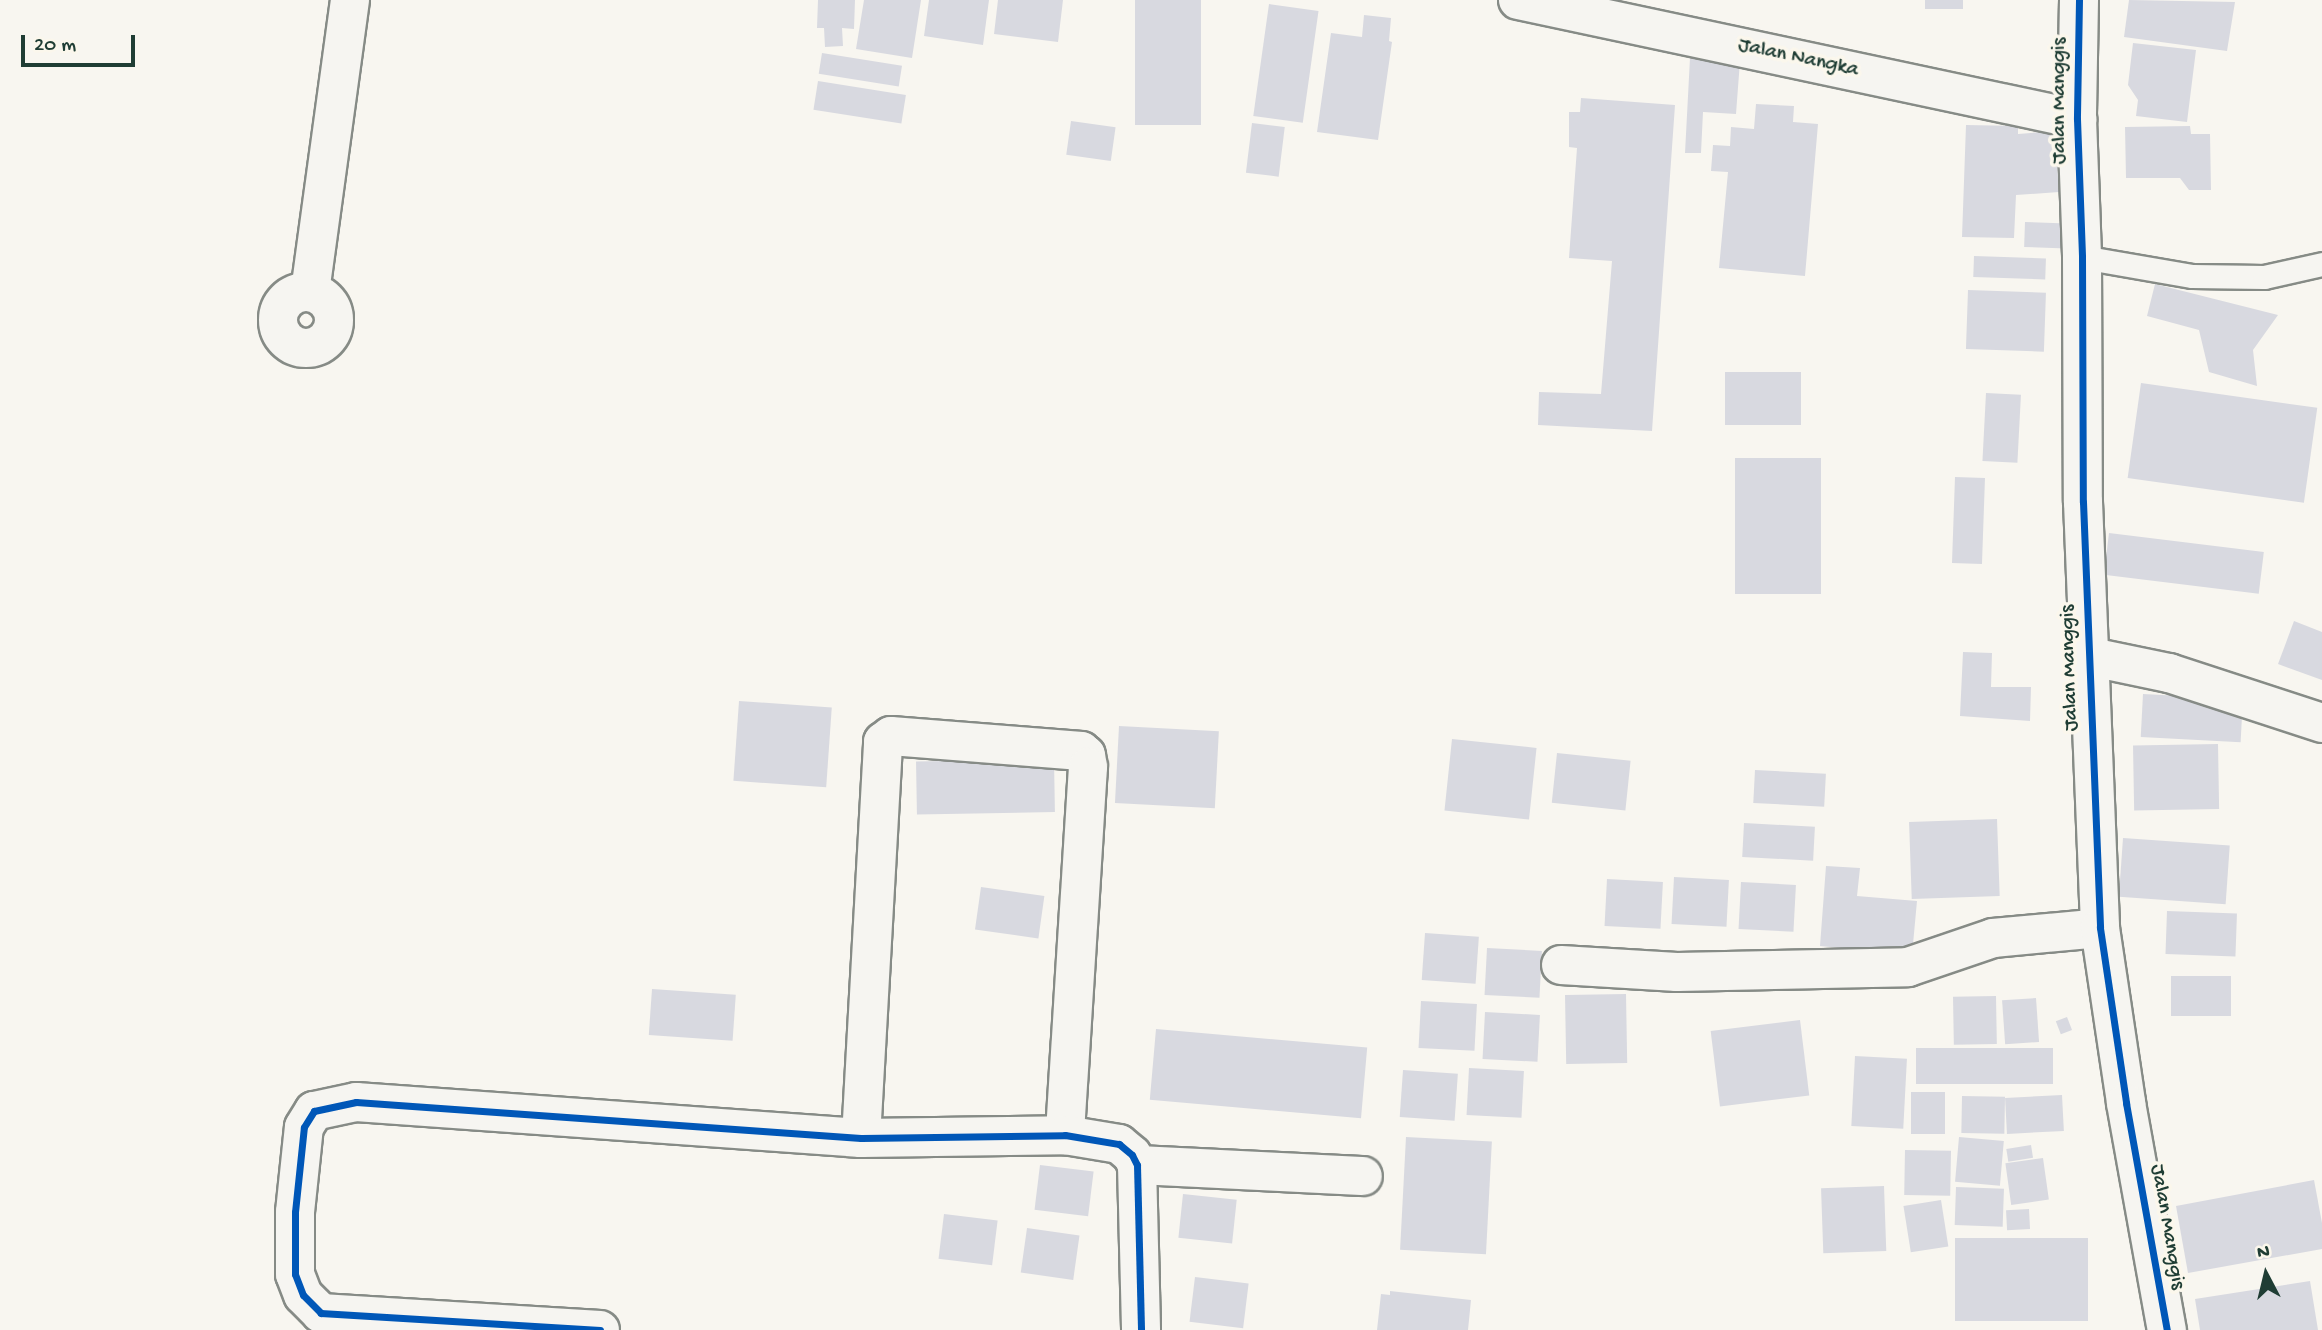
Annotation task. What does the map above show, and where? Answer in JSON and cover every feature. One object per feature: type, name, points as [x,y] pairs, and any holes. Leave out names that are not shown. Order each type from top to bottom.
[{"type":"street","points":[[310,292],[350,0]]},
{"type":"street","name":"Jalan Nangka","points":[[1518,0],[2077,119]]},
{"type":"street","name":"Jalan Manggis","points":[[2079,0],[2077,119],[2082,257],[2087,656],[2100,928],[2126,1103],[2167,1330]]},
{"type":"street","points":[[2087,656],[2169,673],[2322,723]]},
{"type":"street","points":[[861,1138],[883,742],[891,736],[1081,751],[1086,755],[1088,767],[1065,1135]]},
{"type":"street","points":[[1561,965],[1677,972],[1908,967],[1993,939],[2100,928]]},
{"type":"street","points":[[600,1330],[321,1313],[303,1296],[295,1274],[295,1212],[304,1128],[314,1111],[356,1102],[861,1138],[1065,1135],[1119,1144],[1132,1155],[1137,1165],[1141,1330]]},
{"type":"street","points":[[1137,1165],[1363,1176]]},
{"type":"lane","points":[[2082,257],[2192,276],[2264,278],[2322,264]]},
{"type":"building","points":[[818,0],[855,0],[854,29],[842,28],[843,46],[825,47],[824,28],[817,28]]},
{"type":"building","points":[[864,0],[921,0],[912,58],[856,49]]},
{"type":"building","points":[[929,0],[989,0],[983,45],[924,36]]},
{"type":"building","points":[[998,0],[1063,0],[1058,42],[994,34]]},
{"type":"building","points":[[1135,0],[1201,0],[1201,125],[1135,125]]},
{"type":"building","points":[[1925,0],[1963,0],[1963,9],[1925,9]]},
{"type":"building","points":[[2129,0],[2235,2],[2227,51],[2124,37]]},
{"type":"building","points":[[1269,4],[1319,11],[1303,123],[1253,116]]},
{"type":"building","points":[[1364,15],[1391,18],[1389,41],[1392,42],[1378,140],[1317,132],[1331,33],[1362,37]]},
{"type":"building","points":[[2133,43],[2196,50],[2187,122],[2136,116],[2138,100],[2128,85]]},
{"type":"building","points":[[822,53],[902,66],[899,86],[819,74]]},
{"type":"building","points":[[1690,58],[1740,61],[1736,114],[1703,112],[1701,153],[1685,153]]},
{"type":"building","points":[[818,81],[906,95],[901,124],[813,110]]},
{"type":"building","points":[[1581,98],[1675,105],[1652,431],[1538,425],[1539,392],[1601,394],[1612,261],[1569,258],[1577,148],[1569,147],[1569,112],[1580,112]]},
{"type":"building","points":[[1756,104],[1794,106],[1793,122],[1818,124],[1805,276],[1719,268],[1728,172],[1711,171],[1713,145],[1730,146],[1731,127],[1754,129]]},
{"type":"building","points":[[1071,121],[1116,127],[1111,161],[1066,155]]},
{"type":"building","points":[[1252,123],[1285,127],[1279,177],[1246,173]]},
{"type":"building","points":[[1966,125],[2018,126],[2018,134],[2055,131],[2059,192],[2016,195],[2014,238],[1962,237]]},
{"type":"building","points":[[2190,126],[2191,134],[2210,134],[2211,190],[2189,190],[2180,178],[2126,178],[2125,127]]},
{"type":"building","points":[[2025,222],[2074,224],[2073,249],[2024,247]]},
{"type":"building","points":[[1974,256],[2046,259],[2045,279],[1973,277]]},
{"type":"building","points":[[2155,284],[2278,315],[2253,350],[2257,386],[2209,372],[2199,330],[2147,316]]},
{"type":"building","points":[[1968,290],[2046,293],[2044,352],[1966,349]]},
{"type":"building","points":[[1725,372],[1801,372],[1801,425],[1725,425]]},
{"type":"building","points":[[2141,383],[2317,408],[2304,503],[2128,478]]},
{"type":"building","points":[[1986,393],[2021,395],[2017,463],[1982,461]]},
{"type":"building","points":[[1735,458],[1821,458],[1821,594],[1735,594]]},
{"type":"building","points":[[1955,477],[1985,478],[1982,564],[1952,563]]},
{"type":"building","points":[[2109,533],[2264,552],[2259,594],[2104,575]]},
{"type":"building","points":[[2294,621],[2322,632],[2322,680],[2278,664]]},
{"type":"building","points":[[1963,652],[1992,653],[1991,687],[2031,687],[2030,721],[1960,716]]},
{"type":"building","points":[[2143,694],[2243,699],[2241,742],[2141,737]]},
{"type":"building","points":[[739,701],[832,707],[826,787],[733,781]]},
{"type":"building","points":[[1119,726],[1219,731],[1215,808],[1115,803]]},
{"type":"building","points":[[1452,739],[1537,748],[1529,819],[1444,811]]},
{"type":"building","points":[[2218,744],[2219,809],[2134,810],[2133,745]]},
{"type":"building","points":[[1557,753],[1631,761],[1625,810],[1552,803]]},
{"type":"building","points":[[1054,759],[1055,812],[917,814],[916,761]]},
{"type":"building","points":[[1755,770],[1826,774],[1824,807],[1753,803]]},
{"type":"building","points":[[1997,819],[2000,896],[1912,899],[1909,822]]},
{"type":"building","points":[[1744,823],[1815,827],[1813,861],[1742,857]]},
{"type":"building","points":[[2123,838],[2230,845],[2226,904],[2119,897]]},
{"type":"building","points":[[1826,866],[1860,868],[1857,896],[1917,901],[1912,955],[1820,946]]},
{"type":"building","points":[[1674,877],[1729,880],[1726,927],[1672,924]]},
{"type":"building","points":[[1607,879],[1663,882],[1660,929],[1605,926]]},
{"type":"building","points":[[1741,882],[1796,885],[1793,932],[1739,929]]},
{"type":"building","points":[[981,887],[1044,896],[1038,938],[975,930]]},
{"type":"building","points":[[2167,911],[2237,913],[2235,956],[2165,954]]},
{"type":"building","points":[[1425,933],[1479,937],[1476,984],[1422,980]]},
{"type":"building","points":[[1487,948],[1542,951],[1539,998],[1485,995]]},
{"type":"building","points":[[2171,976],[2231,976],[2231,1016],[2171,1016]]},
{"type":"building","points":[[652,989],[736,995],[733,1041],[649,1035]]},
{"type":"building","points":[[1626,994],[1627,1063],[1566,1064],[1565,995]]},
{"type":"building","points":[[1996,996],[1997,1044],[1954,1045],[1953,997]]},
{"type":"building","points":[[2036,998],[2039,1042],[2005,1044],[2002,1000]]},
{"type":"building","points":[[1421,1001],[1477,1004],[1474,1051],[1419,1048]]},
{"type":"building","points":[[1485,1012],[1540,1015],[1537,1062],[1483,1059]]},
{"type":"building","points":[[2067,1017],[2072,1030],[2061,1034],[2056,1021]]},
{"type":"building","points":[[1800,1020],[1809,1095],[1720,1106],[1711,1031]]},
{"type":"building","points":[[1156,1029],[1367,1047],[1361,1118],[1150,1100]]},
{"type":"building","points":[[1916,1048],[2053,1048],[2053,1084],[1916,1084]]},
{"type":"building","points":[[1855,1056],[1907,1059],[1903,1129],[1851,1126]]},
{"type":"building","points":[[1469,1068],[1524,1071],[1521,1118],[1467,1115]]},
{"type":"building","points":[[1403,1070],[1458,1074],[1455,1121],[1400,1117]]},
{"type":"building","points":[[1911,1092],[1945,1092],[1945,1134],[1911,1134]]},
{"type":"building","points":[[2062,1095],[2064,1131],[2007,1134],[2005,1098]]},
{"type":"building","points":[[1962,1096],[2005,1097],[2004,1134],[1961,1133]]},
{"type":"building","points":[[1406,1137],[1492,1142],[1486,1254],[1400,1250]]},
{"type":"building","points":[[1959,1137],[2004,1141],[2000,1186],[1955,1182]]},
{"type":"building","points":[[2031,1145],[2033,1158],[2008,1162],[2006,1149]]},
{"type":"building","points":[[1905,1150],[1951,1151],[1950,1196],[1904,1195]]},
{"type":"building","points":[[2043,1158],[2049,1200],[2011,1205],[2005,1163]]},
{"type":"building","points":[[1040,1165],[1094,1172],[1088,1216],[1035,1210]]},
{"type":"building","points":[[2314,1180],[2322,1223],[2322,1249],[2188,1273],[2176,1206]]},
{"type":"building","points":[[1884,1186],[1886,1251],[1823,1253],[1821,1188]]},
{"type":"building","points":[[1956,1187],[2004,1189],[2003,1227],[1955,1225]]},
{"type":"building","points":[[1183,1194],[1237,1200],[1232,1243],[1178,1238]]},
{"type":"building","points":[[1941,1200],[1948,1246],[1911,1252],[1903,1206]]},
{"type":"building","points":[[2029,1209],[2030,1229],[2007,1230],[2006,1210]]},
{"type":"building","points":[[944,1214],[998,1221],[992,1265],[939,1259]]},
{"type":"building","points":[[1027,1228],[1079,1235],[1073,1280],[1021,1273]]},
{"type":"building","points":[[1955,1238],[2088,1238],[2088,1321],[1955,1321]]},
{"type":"building","points":[[1195,1277],[1249,1284],[1243,1328],[1190,1322]]},
{"type":"building","points":[[2310,1281],[2318,1330],[2200,1330],[2195,1299]]},
{"type":"building","points":[[1390,1291],[1471,1300],[1468,1330],[1377,1330],[1381,1294],[1390,1295]]},
{"type":"cycle path","points":[[2079,0],[2077,119],[2082,257],[2083,502],[2100,928],[2126,1103],[2167,1330]]},
{"type":"cycle path","points":[[600,1330],[321,1313],[303,1295],[295,1274],[295,1212],[304,1127],[314,1111],[356,1102],[861,1138],[1065,1135],[1119,1144],[1132,1155],[1137,1165],[1141,1330]]}]
